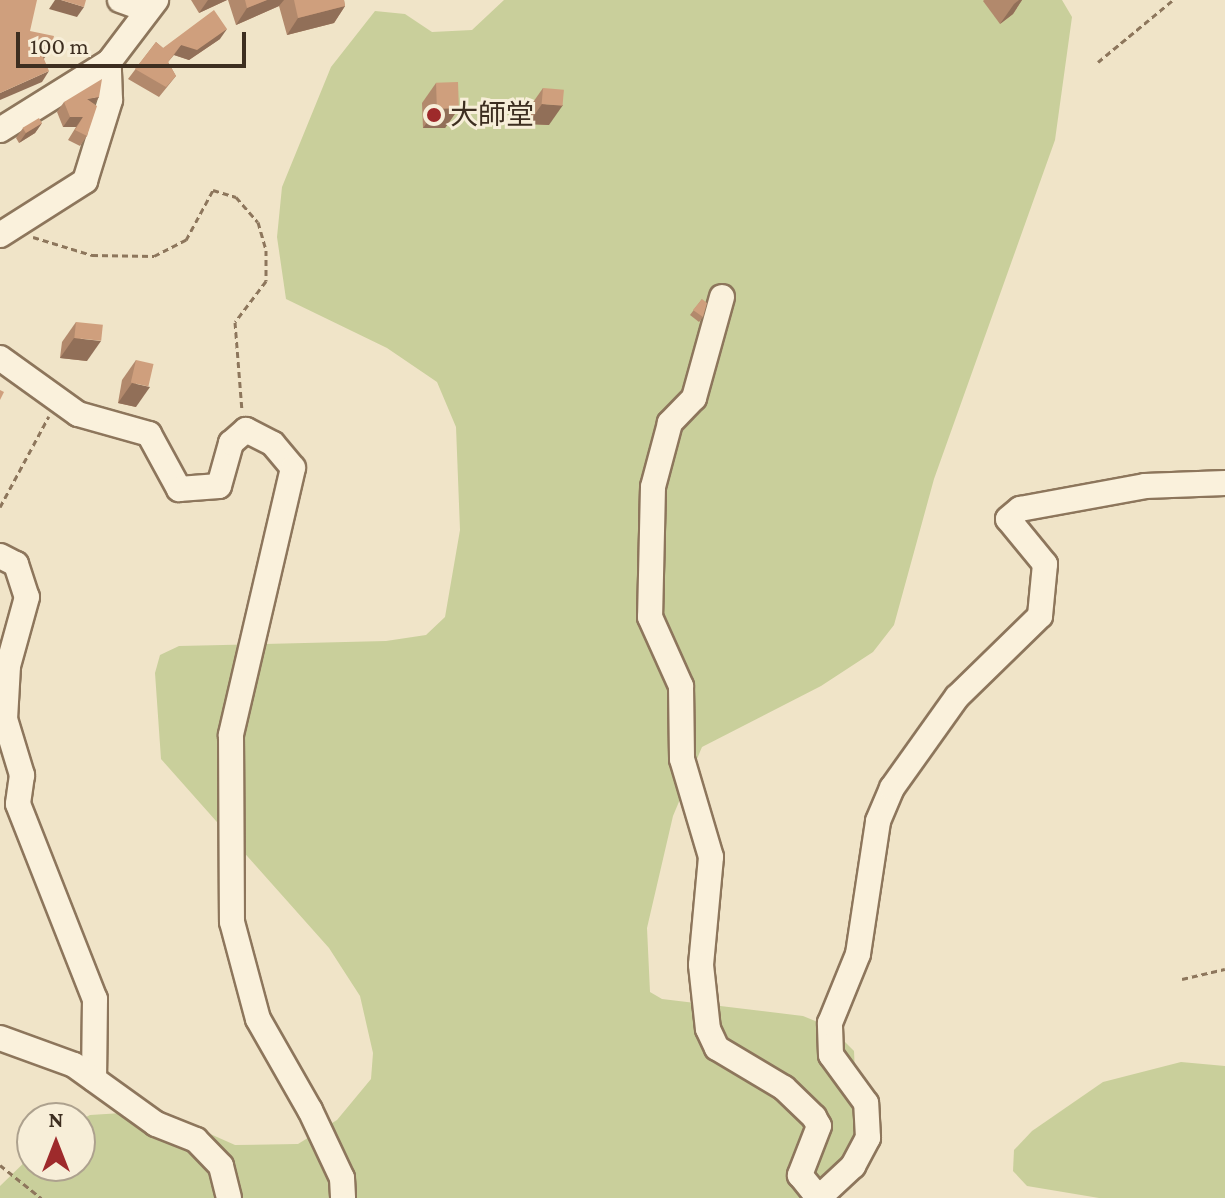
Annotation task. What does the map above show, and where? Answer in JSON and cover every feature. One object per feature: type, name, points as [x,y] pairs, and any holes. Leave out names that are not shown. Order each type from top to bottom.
[{"type":"street","points":[[0,130],[109,62],[128,44],[151,5],[120,0]]},
{"type":"street","points":[[0,235],[85,181],[112,92],[109,62]]},
{"type":"street","points":[[722,297],[694,398],[670,423],[653,487],[650,617],[681,686],[682,759],[711,857],[701,965],[708,1029],[717,1048],[784,1088],[814,1117],[819,1126],[800,1175],[814,1192],[824,1193],[853,1166],[868,1138],[866,1103],[837,1066],[830,1031],[858,954],[878,821],[892,788],[957,697],[1040,616],[1045,564],[1008,519],[1020,509],[1145,486],[1225,483]]},
{"type":"street","points":[[0,358],[55,402],[100,424],[149,434],[173,484],[187,491],[219,486],[231,443],[246,430],[289,461],[294,485],[232,729],[233,929],[258,1019],[310,1110],[342,1178],[343,1198]]},
{"type":"street","points":[[0,556],[16,564],[27,597],[8,666],[5,719],[22,775],[9,807],[95,999],[94,1079]]},
{"type":"street","points":[[0,1038],[94,1079],[212,1154],[229,1198]]},
{"type":"path","points":[[1098,62],[1173,0]]},
{"type":"path","points":[[25,233],[92,255],[154,256],[179,248],[213,190],[236,197],[258,222],[266,250],[266,281],[235,322],[235,385],[246,430]]},
{"type":"path","points":[[0,507],[55,402]]},
{"type":"path","points":[[1182,979],[1225,969]]},
{"type":"path","points":[[0,1165],[41,1198]]},
{"type":"green space","points":[[504,0],[1062,0],[1072,17],[1055,140],[934,479],[894,625],[873,652],[821,686],[702,747],[673,816],[647,928],[650,992],[662,999],[803,1016],[830,1027],[854,1051],[858,1143],[836,1198],[0,1198],[0,1186],[16,1170],[16,1182],[96,1182],[96,1115],[138,1112],[172,1117],[235,1145],[298,1144],[337,1120],[371,1079],[373,1053],[360,996],[329,948],[161,759],[155,673],[160,655],[179,646],[386,641],[426,635],[445,617],[460,530],[456,427],[437,382],[387,348],[286,299],[277,237],[282,187],[331,67],[375,11],[405,14],[432,32],[472,30]]},
{"type":"green space","points":[[1181,1062],[1225,1066],[1225,1198],[1099,1198],[1027,1186],[1013,1171],[1014,1150],[1032,1131],[1103,1082]]},
{"type":"building","points":[[0,0],[37,0],[30,31],[54,36],[51,49],[39,47],[49,71],[0,93]]},
{"type":"building","points":[[61,0],[86,0],[84,7]]},
{"type":"building","points":[[245,0],[267,0],[247,8]]},
{"type":"building","points":[[294,0],[344,0],[345,6],[298,18]]},
{"type":"building","points":[[214,10],[227,29],[197,50],[181,45],[168,62],[176,76],[166,87],[135,69],[156,42],[163,48]]},
{"type":"building","points":[[102,79],[99,97],[87,99],[97,106],[87,136],[75,130],[83,117],[70,117],[64,102]]},
{"type":"building","points":[[458,82],[459,108],[437,109],[436,83]]},
{"type":"building","points":[[543,88],[564,90],[563,106],[542,104]]},
{"type":"building","points":[[39,118],[42,123],[26,133],[23,128]]},
{"type":"building","points":[[702,299],[707,303],[703,317],[693,310]]},
{"type":"building","points":[[76,322],[103,325],[101,341],[74,338]]},
{"type":"building","points":[[136,360],[154,364],[148,386],[131,382]]},
{"type":"place","name":"大師堂","points":[[434,115]]}]
